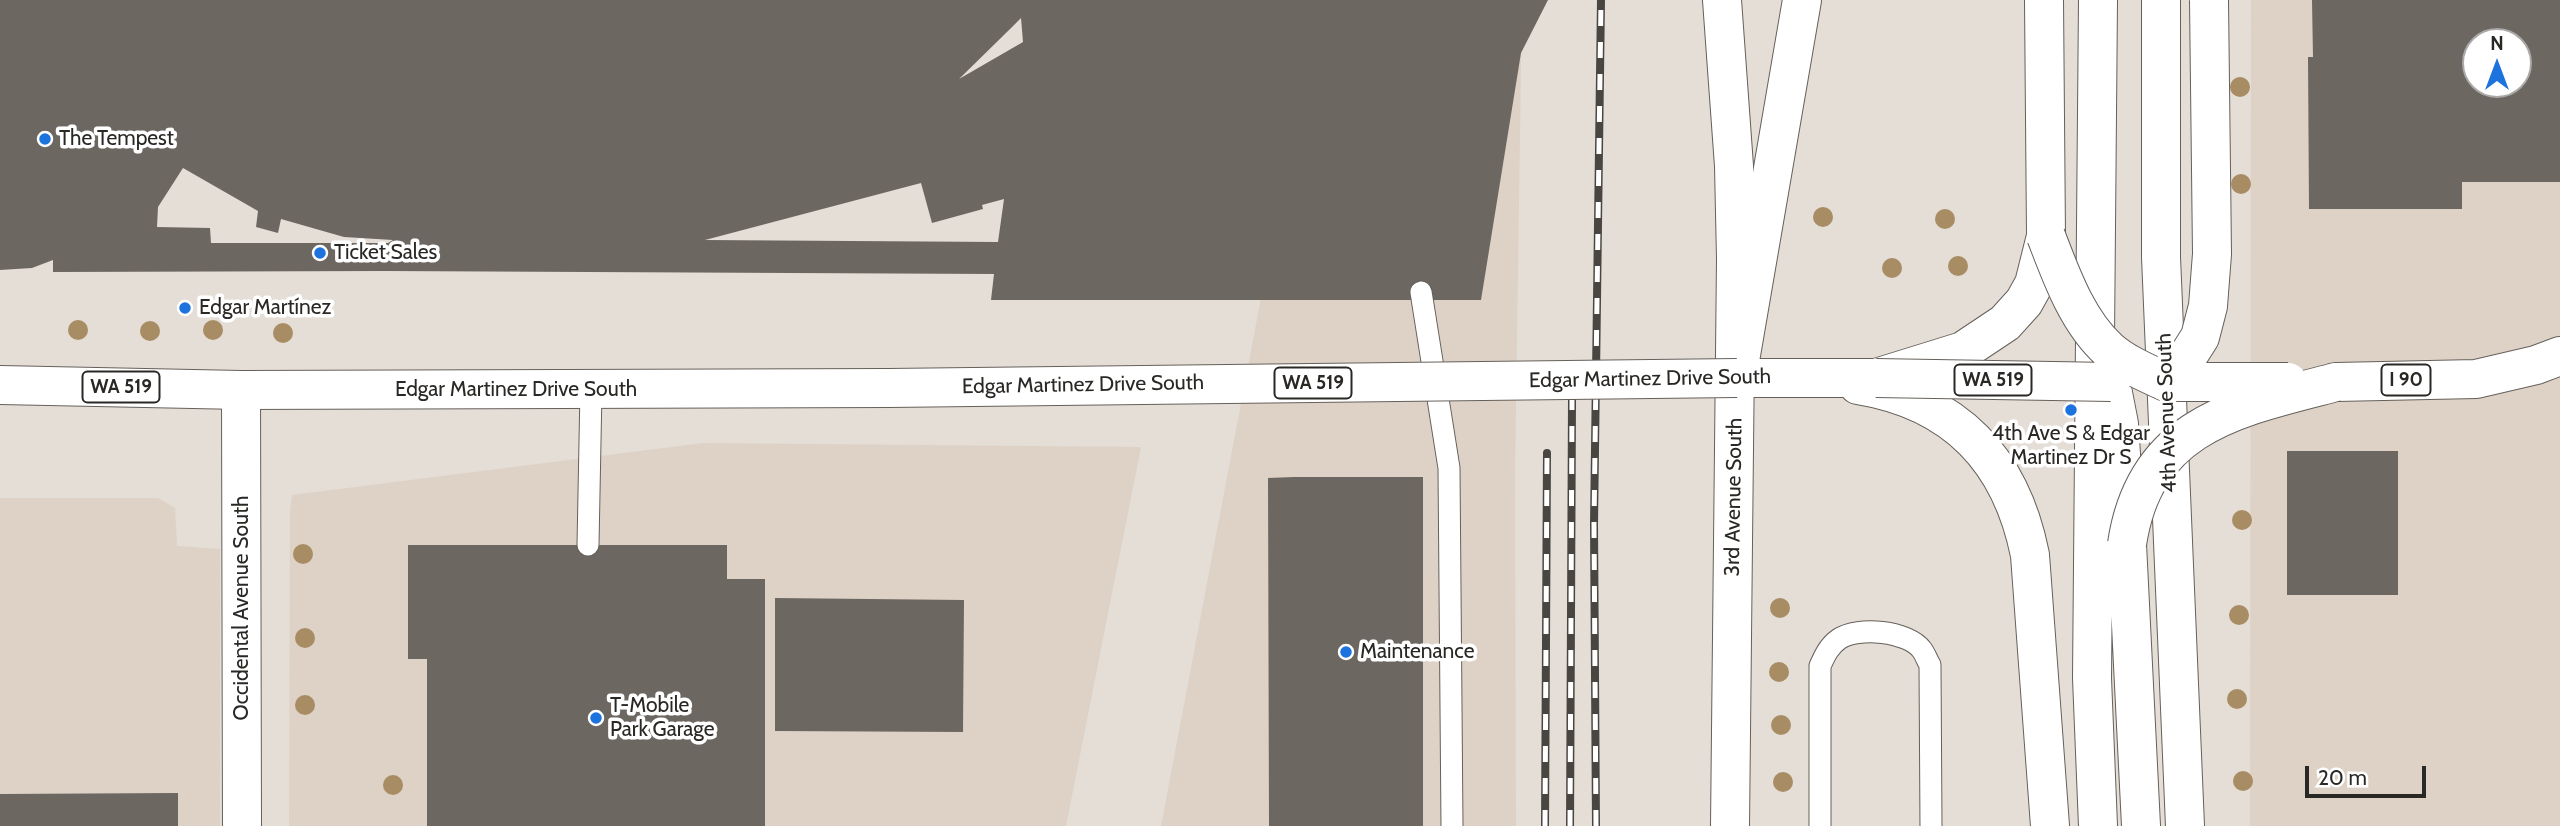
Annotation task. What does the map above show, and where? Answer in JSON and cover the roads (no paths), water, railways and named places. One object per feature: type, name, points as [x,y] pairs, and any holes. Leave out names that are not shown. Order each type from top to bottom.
[{"type":"main road","name":"3rd Avenue South","points":[[1722,0],[1734,166],[1736,260],[1730,826]]},
{"type":"main road","points":[[1737,378],[1802,0]]},
{"type":"main road","points":[[1876,378],[1963,351],[2005,323],[2024,302],[2034,284],[2046,236],[2044,0]]},
{"type":"main road","points":[[2098,0],[2092,678],[2098,826]]},
{"type":"main road","name":"4th Avenue South","points":[[2161,0],[2161,257],[2185,826]]},
{"type":"main road","points":[[2046,236],[2063,281],[2103,343],[2132,365],[2166,382],[2200,337],[2208,306],[2212,254],[2209,0]]},
{"type":"main road","name":"I 90","points":[[2336,382],[2476,379],[2560,356]]},
{"type":"main road","name":"Edgar Martinez Drive South","points":[[0,385],[242,390],[671,390],[1737,378],[2336,382]]},
{"type":"main road","points":[[1815,378],[1882,389],[1914,400],[1944,416],[1970,436],[1993,462],[2010,491],[2023,522],[2030,555],[2050,826]]},
{"type":"main road","points":[[2111,382],[2119,424],[2141,826]]},
{"type":"main road","points":[[2127,544],[2135,508],[2150,476],[2186,436],[2217,417],[2277,397],[2336,382]]},
{"type":"main road","name":"Occidental Avenue South","points":[[242,390],[242,826]]},
{"type":"lane","points":[[1421,292],[1449,468],[1452,826]]},
{"type":"lane","points":[[588,544],[591,390]]},
{"type":"lane","points":[[1820,826],[1820,666],[1826,651],[1841,638],[1858,634],[1895,633],[1911,640],[1922,649],[1930,664],[1931,826]]},
{"type":"railway","points":[[1596,826],[1594,524],[1601,0]]},
{"type":"railway","points":[[1570,826],[1572,400]]},
{"type":"railway","points":[[1545,826],[1547,453]]},
{"type":"place","name":"The Tempest","points":[[45,139]]},
{"type":"place","name":"Ticket Sales","points":[[320,253]]},
{"type":"place","name":"Edgar Martínez","points":[[185,308]]},
{"type":"place","name":"4th Ave S & Edgar Martinez Dr S","points":[[2071,410]]},
{"type":"place","name":"Maintenance","points":[[1346,652]]},
{"type":"place","name":"T-Mobile Park Garage","points":[[596,718]]}]
